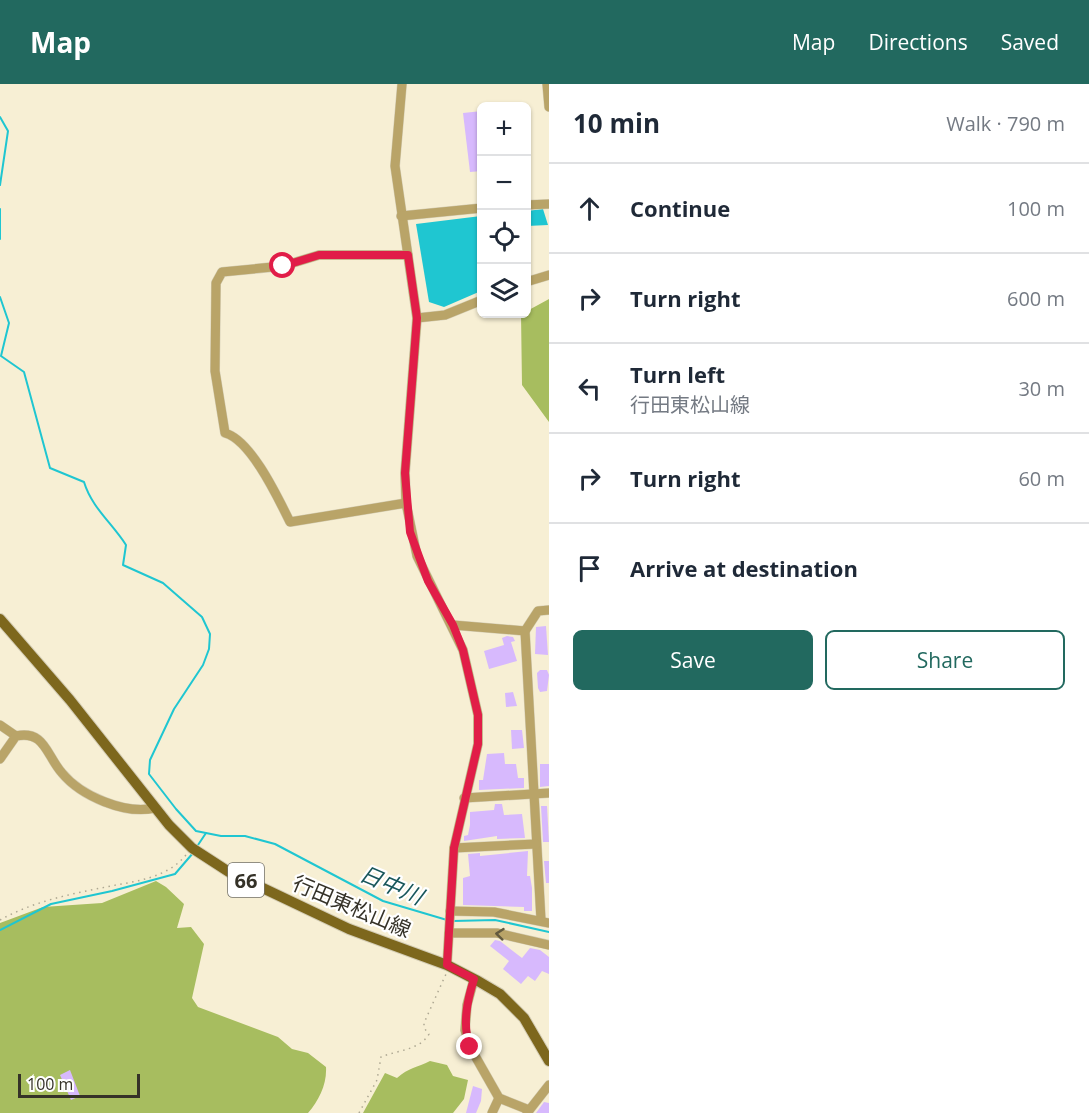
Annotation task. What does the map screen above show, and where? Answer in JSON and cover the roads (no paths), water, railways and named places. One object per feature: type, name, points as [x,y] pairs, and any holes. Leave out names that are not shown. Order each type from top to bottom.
[{"type":"main road","name":"行田東松山線","points":[[0,619],[70,700],[155,808],[192,848],[229,872],[338,924],[448,966],[500,994],[515,1008],[532,1030],[549,1061]]},
{"type":"street","points":[[402,84],[395,166],[417,318],[405,473],[406,503],[417,556],[453,625],[466,661],[478,715],[478,744],[454,848],[448,966]]},
{"type":"street","points":[[547,84],[549,107]]},
{"type":"street","points":[[531,205],[549,204]]},
{"type":"street","points":[[401,216],[477,208]]},
{"type":"street","points":[[406,503],[290,522],[271,485],[236,436],[225,433],[215,371],[216,283],[222,272],[283,266],[319,255],[408,255]]},
{"type":"street","points":[[531,280],[549,275]]},
{"type":"street","points":[[417,318],[445,315],[477,302]]},
{"type":"street","points":[[450,911],[494,912],[545,922],[536,844],[525,631],[538,611],[549,610]]},
{"type":"street","points":[[453,625],[525,631]]},
{"type":"street","points":[[0,725],[15,736],[28,734],[36,737],[61,772],[81,789],[129,809],[155,808]]},
{"type":"street","points":[[0,759],[15,736]]},
{"type":"street","points":[[464,798],[549,793]]},
{"type":"street","points":[[454,848],[536,844]]},
{"type":"street","points":[[449,933],[497,933],[549,945]]},
{"type":"street","points":[[474,979],[467,1005],[466,1036],[500,1098],[528,1112],[549,1085]]},
{"type":"street","points":[[492,1113],[500,1098]]},
{"type":"water","points":[[543,209],[548,225],[531,226],[531,210]]},
{"type":"water","points":[[477,216],[477,293],[444,307],[429,302],[416,224]]},
{"type":"waterway","points":[[0,117],[8,131],[0,185]]},
{"type":"waterway","points":[[0,209],[0,239]]},
{"type":"waterway","points":[[0,297],[9,323],[1,356],[24,372],[50,468],[84,482],[97,508],[126,545],[123,565],[163,583],[202,617],[210,634],[209,649],[203,665],[174,709],[150,760],[149,774],[196,831],[221,836],[245,836],[275,844],[383,901],[447,920]]},
{"type":"waterway","points":[[196,848],[206,833]]},
{"type":"waterway","points":[[0,930],[51,904],[175,874],[193,853]]},
{"type":"waterway","name":"日中川","points":[[453,921],[495,920],[549,932]]}]
